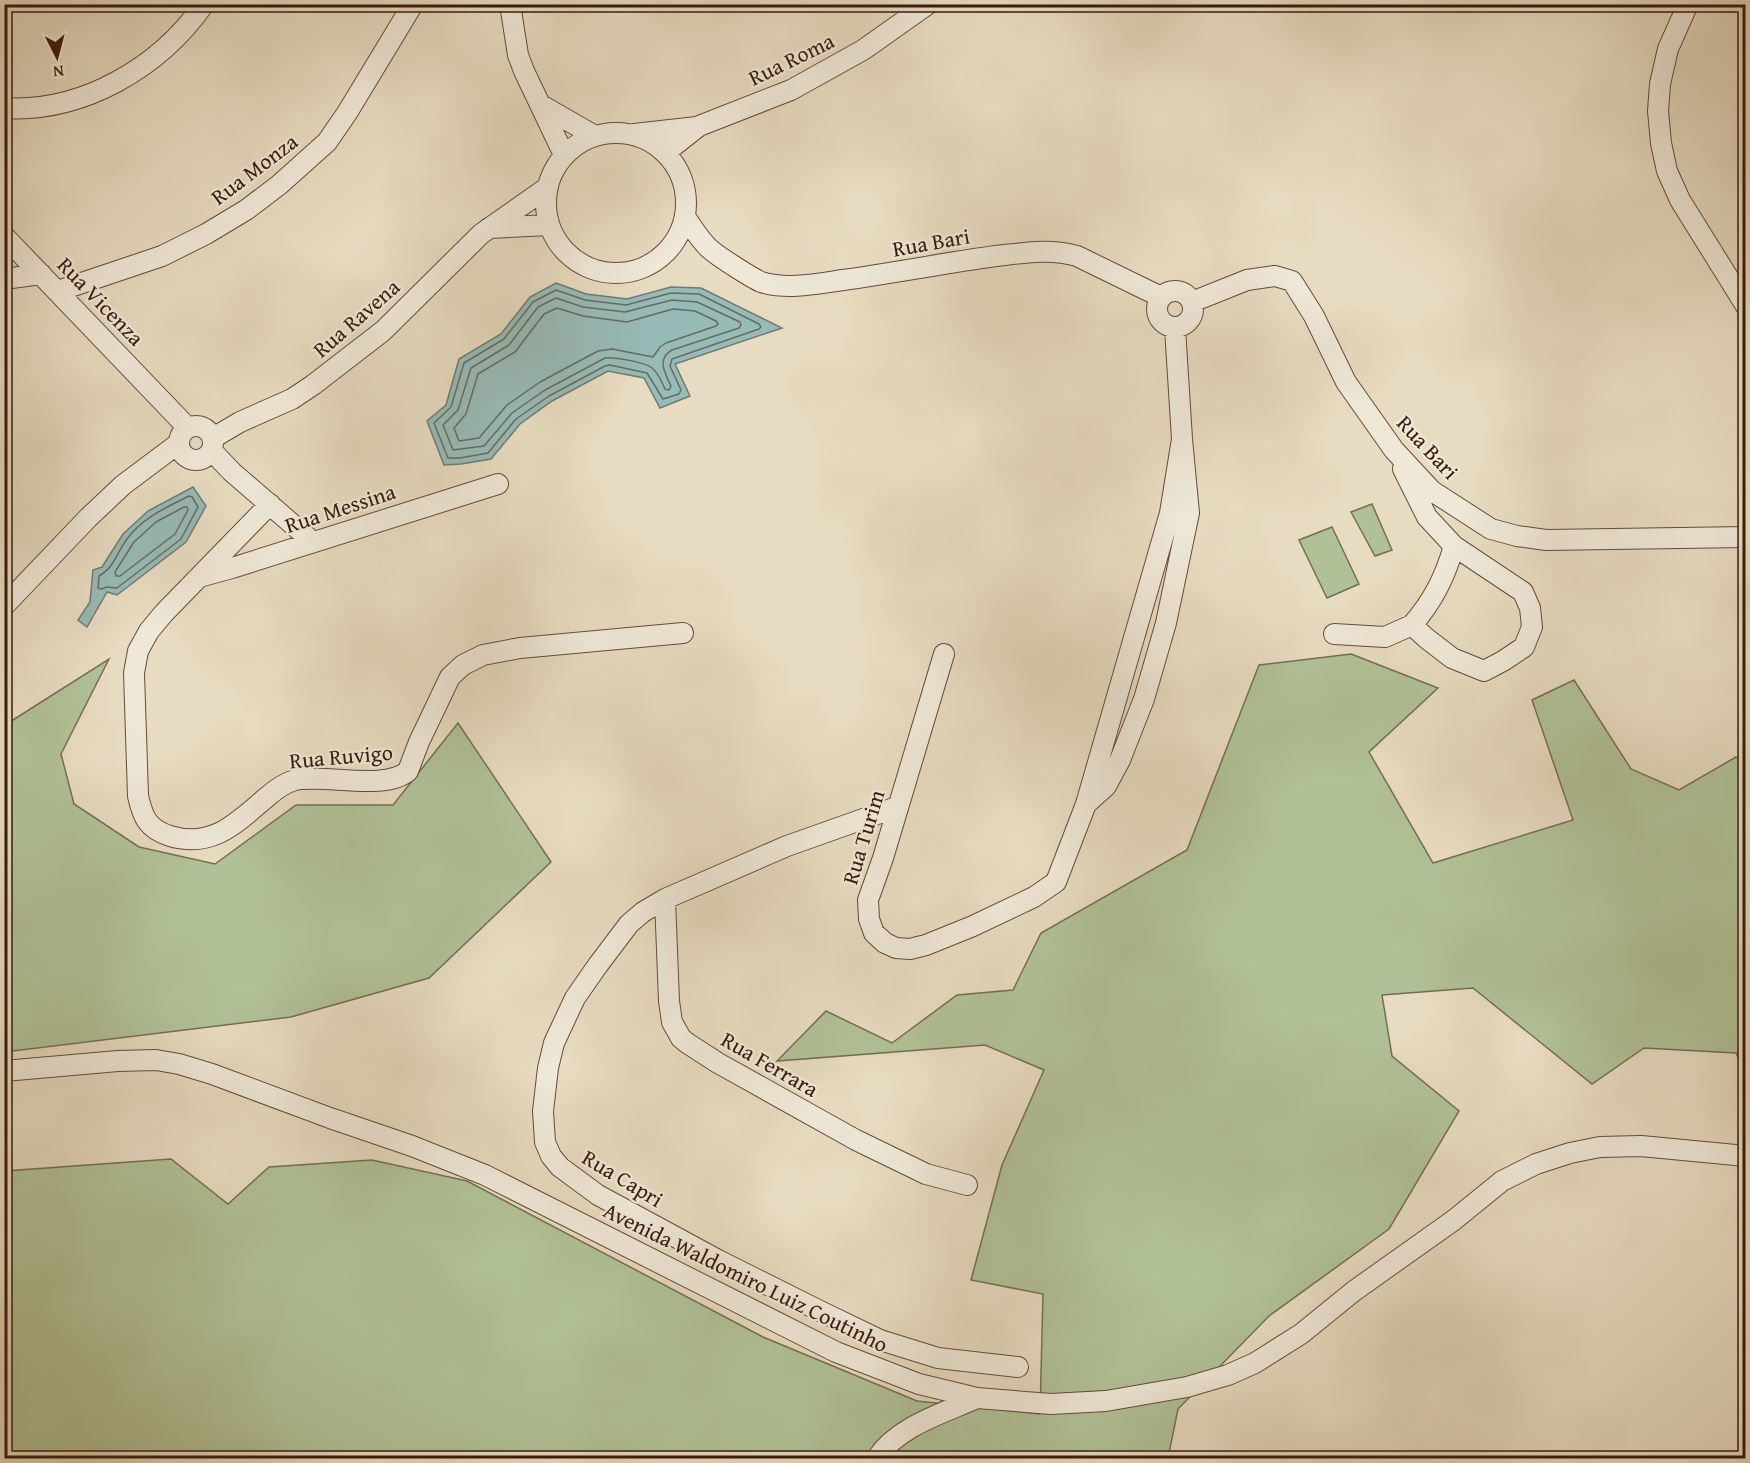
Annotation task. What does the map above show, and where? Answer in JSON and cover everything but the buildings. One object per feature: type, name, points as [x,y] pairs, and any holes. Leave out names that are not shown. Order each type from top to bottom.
[{"type":"street","points":[[4,108],[56,105],[98,92],[128,76],[169,44],[204,4]]},
{"type":"street","name":"Rua Monza","points":[[58,291],[162,256],[206,234],[246,210],[279,185],[327,142],[413,4]]},
{"type":"street","points":[[510,4],[518,55],[564,155]]},
{"type":"street","name":"Rua Roma","points":[[666,152],[699,126],[792,90],[863,50],[928,4]]},
{"type":"street","points":[[1688,4],[1668,49],[1660,84],[1658,111],[1661,143],[1667,171],[1680,200],[1746,306]]},
{"type":"street","points":[[541,105],[595,136]]},
{"type":"street","name":"Rua Roma","points":[[633,135],[699,126]]},
{"type":"street","points":[[614,132],[633,135],[651,142],[666,152],[677,166],[684,182],[687,200],[686,218],[675,244],[651,264],[632,272],[611,273],[591,268],[573,258],[558,243],[549,225],[546,204],[548,187],[554,170],[564,155],[578,144],[595,136],[614,132]]},
{"type":"street","name":"Rua Ravena","points":[[4,606],[87,518],[147,465],[292,399],[322,379],[383,331],[476,239],[548,187]]},
{"type":"street","name":"Rua Bari","points":[[686,218],[710,249],[760,281],[780,285],[802,286],[1016,253],[1065,252],[1161,297]]},
{"type":"street","points":[[489,228],[549,225]]},
{"type":"street","name":"Rua Vicenza","points":[[4,236],[135,371],[196,442],[313,542]]},
{"type":"street","name":"Rua Bari","points":[[675,244],[710,249]]},
{"type":"street","points":[[4,279],[41,274]]},
{"type":"street","name":"Rua Bari","points":[[1192,302],[1247,280],[1275,276],[1293,282],[1314,316],[1346,382],[1394,450],[1432,491],[1491,529],[1546,540],[1746,537]]},
{"type":"street","points":[[1172,291],[1184,293],[1192,302],[1191,319],[1187,324],[1175,328],[1163,324],[1156,314],[1161,297],[1172,291]]},
{"type":"street","name":"Rua Turim","points":[[944,654],[868,900],[869,919],[874,933],[885,943],[896,948],[910,949],[926,945],[1034,897],[1056,882],[1086,804],[1106,786],[1120,760],[1144,699],[1166,624],[1189,513],[1175,328]]},
{"type":"street","points":[[1394,450],[1427,517],[1454,546],[1523,592],[1530,608],[1532,627],[1524,647],[1503,662],[1484,670],[1452,658],[1412,626]]},
{"type":"street","name":"Rua Messina","points":[[197,578],[498,484]]},
{"type":"street","name":"Rua Ruvigo","points":[[270,504],[197,578],[149,631],[138,651],[134,674],[136,776],[142,812],[158,833],[179,839],[197,840],[213,837],[226,831],[281,786],[294,780],[361,781],[405,775],[450,677],[463,665],[483,655],[520,648],[683,633]]},
{"type":"street","points":[[1334,634],[1385,637],[1412,626],[1438,589],[1454,546]]},
{"type":"street","name":"Rua Capri","points":[[897,807],[787,846],[665,899],[643,912],[629,924],[580,990],[554,1043],[548,1068],[543,1111],[544,1142],[560,1167],[598,1195],[718,1260],[880,1340],[938,1358],[1018,1367]]},
{"type":"street","name":"Rua Ferrara","points":[[665,899],[669,1001],[672,1022],[687,1043],[718,1063],[856,1140],[926,1174],[967,1185]]},
{"type":"street","name":"Avenida Waldomiro Luiz Coutinho","points":[[4,1071],[156,1060],[212,1074],[412,1146],[484,1175],[837,1352],[920,1384],[977,1398],[1051,1404],[1106,1401],[1187,1387],[1228,1375],[1254,1363],[1301,1334],[1354,1291],[1455,1220],[1502,1181],[1536,1164],[1570,1153],[1600,1147],[1641,1146],[1746,1156]]},
{"type":"street","points":[[877,1458],[889,1444],[906,1432],[977,1398]]},
{"type":"green space","points":[[1372,504],[1392,550],[1375,556],[1351,512]]},
{"type":"green space","points":[[1332,527],[1359,584],[1327,598],[1299,540]]},
{"type":"green space","points":[[1351,654],[1438,688],[1369,752],[1433,863],[1573,820],[1532,700],[1574,680],[1631,769],[1679,790],[1736,757],[1745,763],[1745,1073],[1736,1053],[1644,1048],[1592,1084],[1473,988],[1382,995],[1392,1056],[1459,1111],[1389,1229],[1269,1316],[1178,1409],[1168,1458],[5,1458],[5,1171],[171,1159],[228,1204],[269,1167],[372,1160],[467,1181],[763,1337],[917,1401],[1040,1414],[1043,1294],[971,1280],[1002,1165],[1044,1070],[985,1045],[777,1061],[826,1011],[892,1043],[957,995],[1013,990],[1041,933],[1187,850],[1259,665]]},
{"type":"green space","points":[[109,659],[61,754],[74,804],[139,847],[215,864],[296,805],[393,805],[458,723],[551,862],[429,978],[291,1017],[5,1052],[5,725]]},
{"type":"water","points":[[556,283],[586,294],[627,299],[671,287],[701,288],[782,328],[675,364],[690,396],[660,408],[644,378],[608,371],[552,401],[520,424],[491,459],[444,465],[427,421],[446,405],[459,359],[501,334],[530,297]]},
{"type":"water","points":[[193,487],[206,506],[186,542],[117,595],[107,592],[87,627],[78,620],[90,602],[93,570],[102,567],[123,534],[148,511]]}]
